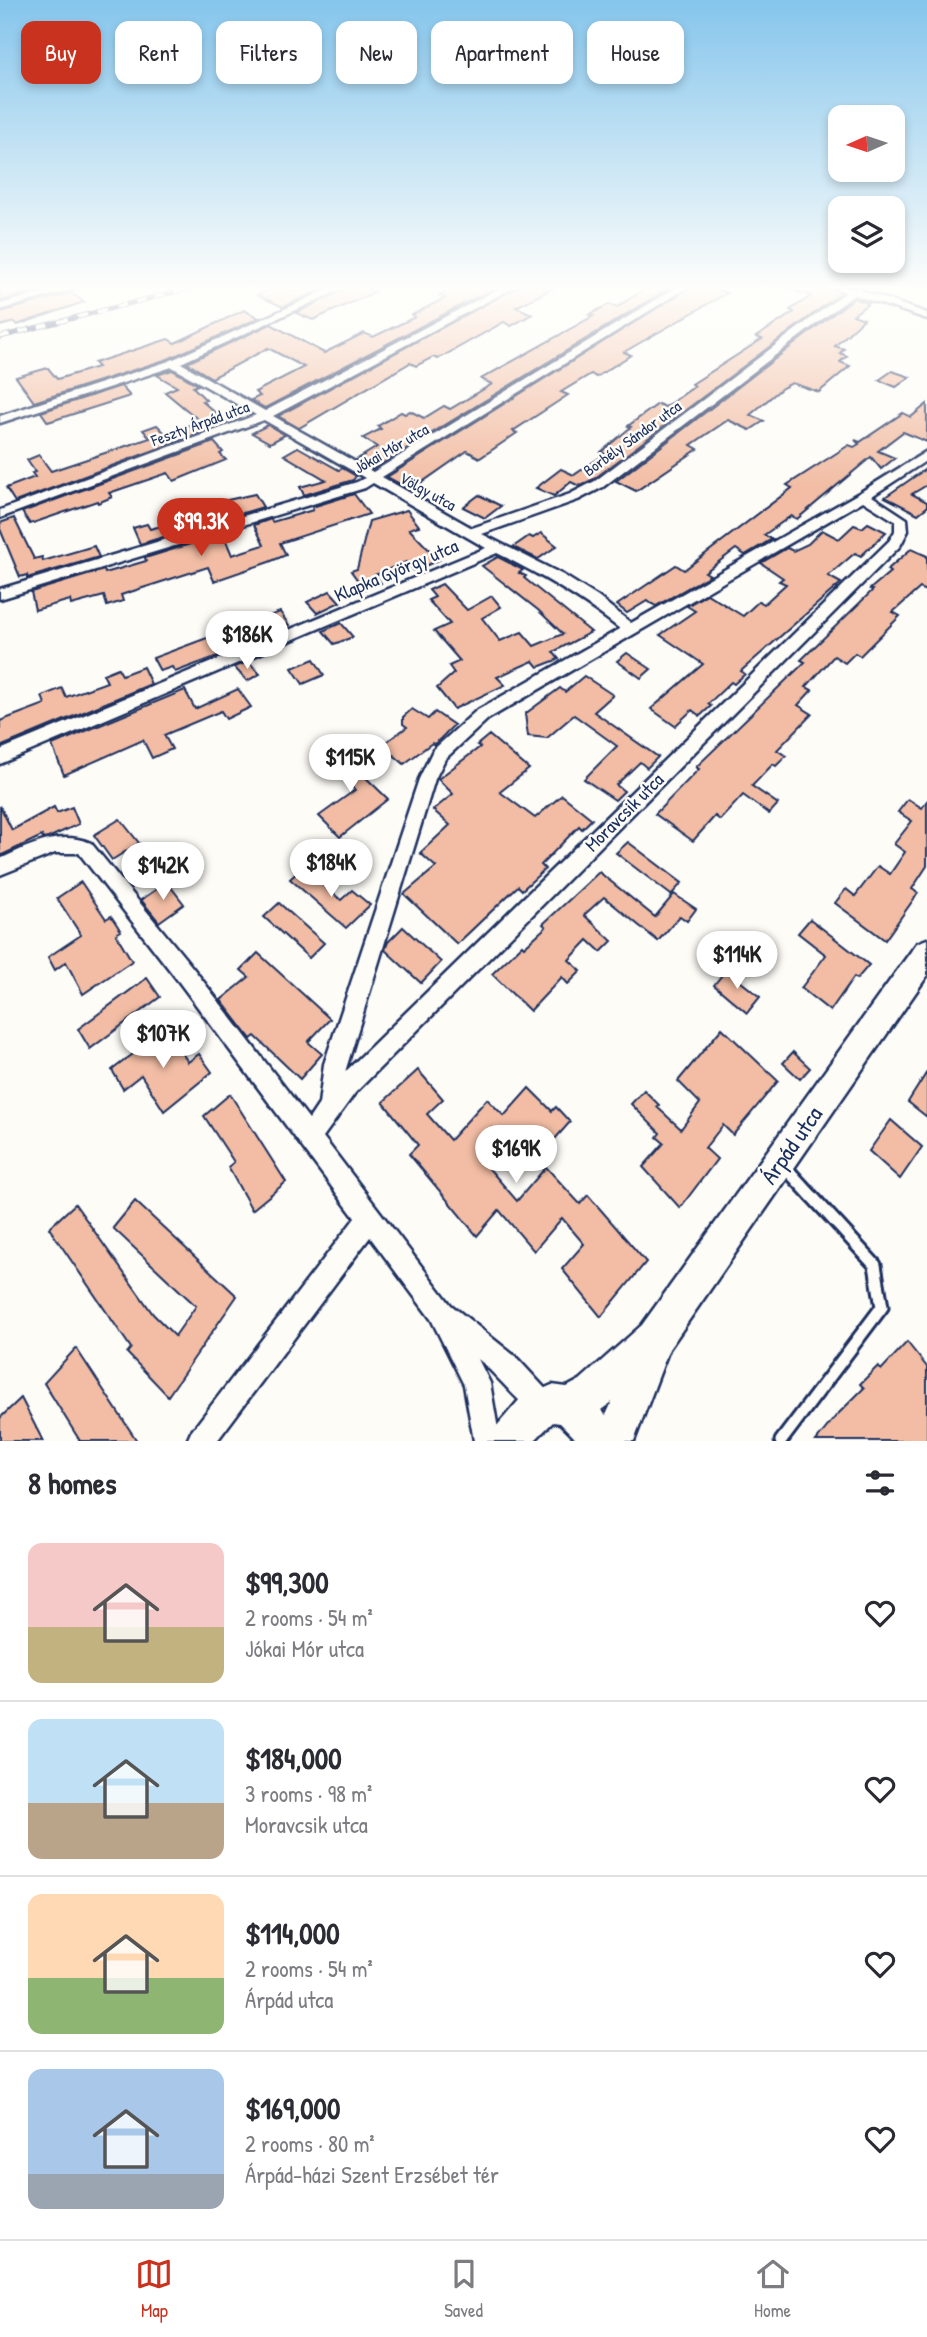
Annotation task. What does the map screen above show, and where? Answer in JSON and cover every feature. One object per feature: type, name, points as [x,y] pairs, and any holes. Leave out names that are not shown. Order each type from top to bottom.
[{"type":"street","points":[[0,420],[173,363],[197,352]]},
{"type":"street","name":"Feszty Árpád utca","points":[[0,514],[264,416],[386,352]]},
{"type":"street","name":"Jókai Mór utca","points":[[0,594],[342,491],[375,478],[578,352]]},
{"type":"street","name":"Borbély Sándor utca","points":[[471,533],[574,497],[599,484],[772,352]]},
{"type":"street","name":"Völgy utca","points":[[173,363],[497,548],[558,578],[593,600],[629,629]]},
{"type":"street","points":[[330,1107],[335,1064],[427,779],[439,755],[482,715],[863,496],[927,456]]},
{"type":"street","name":"Moravcsik utca","points":[[309,1137],[357,1076],[895,543],[904,526],[901,519],[863,496]]},
{"type":"street","name":"Klapka György utca","points":[[0,757],[497,548]]},
{"type":"street","points":[[0,867],[41,850],[71,842],[85,848],[440,1310],[477,1383],[487,1441]]},
{"type":"street","name":"Árpád utca","points":[[510,1441],[530,1415],[587,1399],[612,1380],[654,1338],[927,952]]},
{"type":"street","points":[[200,1441],[369,1219]]},
{"type":"street","points":[[440,1310],[601,1441]]},
{"type":"street","name":"Árpád utca","points":[[614,1441],[631,1405],[654,1338]]},
{"type":"lane","points":[[780,1161],[875,1265],[882,1307],[781,1441]]},
{"type":"building","points":[[127,352],[183,352],[34,402],[16,377],[48,368],[57,379],[98,367],[94,363]]},
{"type":"building","points":[[210,352],[260,352],[212,378],[187,363]]},
{"type":"building","points":[[276,352],[372,352],[265,408],[251,400],[260,396],[255,392],[304,367]]},
{"type":"building","points":[[396,352],[450,352],[416,366],[410,363],[299,428],[278,416]]},
{"type":"building","points":[[529,352],[564,352],[373,469],[356,460],[377,447],[363,438],[381,429],[378,426],[401,412],[405,414],[410,411],[424,418],[444,406],[450,409],[492,384],[481,379]]},
{"type":"building","points":[[586,352],[625,352],[631,355],[596,377],[591,374],[561,392],[568,395],[513,431],[517,433],[480,458],[467,451],[411,490],[387,477]]},
{"type":"building","points":[[741,352],[762,352],[594,479],[579,486],[571,482],[554,496],[536,488],[561,469],[574,475],[605,454],[601,452],[631,427],[628,426],[658,404],[665,407],[695,386],[692,384]]},
{"type":"building","points":[[783,352],[841,352],[847,356],[840,362],[850,366],[819,392],[792,383],[782,388],[750,415],[764,421],[750,430],[728,420],[691,445],[698,449],[636,491],[616,481]]},
{"type":"building","points":[[172,370],[198,385],[193,387],[206,400],[202,401],[227,423],[15,502],[6,488],[35,477],[32,473],[35,472],[27,460],[39,455],[51,471],[150,438],[143,430],[157,425],[166,434],[200,421],[165,392],[177,387],[157,375]]},
{"type":"building","points":[[892,371],[910,377],[896,387],[879,380]]},
{"type":"building","points":[[121,386],[130,396],[48,422],[41,412]]},
{"type":"building","points":[[927,404],[927,442],[903,432],[878,451],[895,458],[881,469],[871,457],[797,519],[791,516],[764,535],[772,539],[745,555],[736,549],[705,572],[710,575],[656,606],[647,601],[627,613],[617,605],[676,565],[684,570],[792,488],[787,485],[849,445],[854,447],[859,444],[855,440],[860,442],[903,413],[911,417]]},
{"type":"building","points":[[268,425],[285,435],[270,443],[252,433]]},
{"type":"building","points":[[214,442],[226,460],[174,481],[168,473],[109,493],[112,497],[98,503],[97,501],[30,524],[22,512]]},
{"type":"building","points":[[298,447],[339,470],[342,468],[356,476],[353,480],[304,495],[300,487],[326,480],[284,455]]},
{"type":"building","points":[[927,468],[927,485],[912,494],[927,502],[927,507],[918,514],[885,497]]},
{"type":"building","points":[[255,494],[263,507],[140,544],[133,528],[147,524],[150,529],[195,517],[191,508]]},
{"type":"building","points":[[354,494],[369,514],[280,543],[286,555],[269,562],[214,581],[208,567],[121,595],[123,601],[107,606],[104,596],[71,605],[70,600],[35,610],[31,592],[104,570],[105,573],[146,561],[145,558],[223,534],[232,555],[264,545],[254,525],[313,510],[312,507]]},
{"type":"building","points":[[479,495],[501,506],[485,518],[463,507]]},
{"type":"building","points":[[407,510],[419,526],[409,529],[439,560],[414,571],[406,562],[375,575],[381,583],[364,589],[351,571],[357,569],[369,521]]},
{"type":"building","points":[[14,518],[34,559],[42,557],[43,561],[94,546],[99,557],[27,578],[27,575],[20,577],[0,529],[0,523]]},
{"type":"building","points":[[868,523],[886,532],[861,556],[855,553],[828,576],[841,583],[741,671],[745,674],[734,684],[731,682],[708,704],[711,706],[700,716],[692,710],[675,726],[651,709],[703,664],[660,635],[695,611],[687,606],[707,594],[743,616],[759,601],[764,604],[786,584],[779,581],[783,578],[761,563],[787,548],[793,551],[808,544],[822,530],[839,539],[854,525],[862,528]]},
{"type":"building","points":[[541,533],[557,546],[538,559],[513,547],[529,536],[533,538]]},
{"type":"building","points":[[911,549],[927,556],[927,592],[920,588],[893,612],[900,616],[860,656],[855,653],[845,663],[834,656],[806,687],[812,690],[798,705],[812,714],[777,750],[786,756],[776,766],[773,764],[752,786],[778,804],[769,814],[743,795],[720,820],[715,816],[693,841],[655,814],[699,769],[696,767],[805,662],[801,660],[873,590],[870,589],[890,572],[887,570]]},
{"type":"building","points":[[498,557],[523,570],[519,573],[526,576],[524,578],[591,632],[553,652],[559,659],[538,667],[533,661],[497,677],[505,685],[454,709],[437,688],[454,673],[449,666],[460,661],[434,631],[450,624],[428,600],[435,597],[429,590],[442,584],[467,610],[492,596],[501,607],[482,618],[500,641],[522,632],[534,646],[563,634],[538,610],[482,566]]},
{"type":"building","points":[[330,591],[340,602],[317,613],[307,602]]},
{"type":"building","points":[[280,612],[289,625],[261,636],[253,622]]},
{"type":"building","points":[[341,623],[353,637],[334,644],[323,631]]},
{"type":"building","points":[[215,635],[219,643],[228,639],[234,650],[175,672],[172,667],[160,671],[153,658]]},
{"type":"building","points":[[627,653],[651,669],[641,678],[617,661]]},
{"type":"building","points":[[314,659],[324,675],[303,684],[292,668]]},
{"type":"building","points":[[249,662],[260,674],[247,681],[234,667]]},
{"type":"building","points":[[143,667],[151,684],[0,747],[0,721],[45,704],[42,696],[62,688],[66,697],[107,682],[103,674],[118,668],[122,675]]},
{"type":"building","points":[[584,676],[613,695],[594,712],[658,757],[647,768],[640,762],[616,785],[624,791],[615,800],[584,779],[617,746],[574,715],[547,738],[528,736],[525,714],[560,688],[565,692]]},
{"type":"building","points":[[238,689],[251,707],[226,719],[221,711],[164,735],[172,749],[152,758],[143,740],[64,775],[52,745],[185,690],[195,709]]},
{"type":"building","points":[[412,709],[428,719],[435,712],[454,725],[434,745],[432,743],[404,764],[382,745],[407,727],[403,724],[403,717]]},
{"type":"building","points":[[489,735],[529,769],[500,792],[535,818],[562,795],[592,819],[582,829],[579,826],[541,865],[545,869],[522,890],[518,886],[457,944],[404,894],[436,867],[420,853],[450,825],[433,810],[453,794],[438,779],[480,747],[477,745]]},
{"type":"building","points":[[329,742],[388,799],[340,837],[319,816],[355,790],[315,751]]},
{"type":"building","points":[[908,799],[922,808],[927,801],[927,866],[912,889],[918,893],[885,940],[835,903],[846,889],[855,896],[878,866],[890,874],[905,852],[894,844],[912,821],[898,812]]},
{"type":"building","points":[[0,806],[12,830],[54,807],[57,813],[72,807],[79,824],[48,838],[43,839],[42,836],[0,856]]},
{"type":"building","points":[[120,819],[139,843],[112,860],[94,835]]},
{"type":"building","points":[[628,842],[682,883],[671,895],[616,853]]},
{"type":"building","points":[[302,868],[341,900],[352,890],[370,905],[346,928],[290,879]]},
{"type":"building","points":[[599,872],[655,917],[674,894],[696,909],[687,921],[680,916],[658,941],[604,897],[584,915],[612,941],[601,952],[588,940],[569,960],[581,971],[568,984],[562,977],[530,1011],[492,974],[522,945],[524,947],[546,927],[543,924]]},
{"type":"building","points":[[81,882],[106,919],[111,916],[121,931],[116,934],[132,961],[83,994],[66,962],[55,970],[48,957],[81,935],[57,898]]},
{"type":"building","points":[[167,882],[184,904],[159,922],[141,900]]},
{"type":"building","points":[[279,903],[324,943],[309,958],[264,917]]},
{"type":"building","points":[[810,919],[869,965],[857,979],[854,977],[830,1011],[801,988],[826,955],[798,933]]},
{"type":"building","points":[[403,927],[441,962],[421,983],[385,950],[388,942]]},
{"type":"building","points":[[258,953],[330,1019],[308,1042],[322,1054],[300,1079],[255,1036],[251,1039],[221,1000],[249,977],[241,970]]},
{"type":"building","points":[[726,970],[760,997],[747,1013],[714,985]]},
{"type":"building","points":[[147,978],[160,997],[90,1049],[78,1029]]},
{"type":"building","points":[[722,1028],[778,1081],[733,1135],[723,1125],[705,1148],[717,1159],[680,1208],[643,1167],[664,1143],[657,1137],[660,1133],[631,1104],[644,1090],[659,1105],[657,1107],[681,1129],[700,1103],[678,1081]]},
{"type":"building","points":[[166,1029],[188,1062],[199,1054],[212,1072],[164,1111],[141,1075],[123,1089],[112,1070]]},
{"type":"building","points":[[793,1052],[810,1068],[800,1079],[783,1063]]},
{"type":"building","points":[[418,1070],[443,1099],[427,1114],[450,1140],[487,1099],[504,1116],[529,1088],[552,1111],[556,1107],[570,1122],[539,1157],[518,1136],[509,1146],[492,1128],[473,1150],[517,1201],[546,1167],[580,1204],[588,1195],[646,1262],[601,1317],[562,1269],[584,1244],[562,1218],[534,1251],[499,1210],[477,1236],[409,1154],[418,1145],[383,1102]]},
{"type":"building","points":[[927,1072],[927,1117],[908,1102]]},
{"type":"building","points":[[230,1094],[286,1182],[252,1210],[228,1167],[234,1162],[204,1116]]},
{"type":"building","points":[[891,1120],[922,1147],[900,1179],[869,1151]]},
{"type":"building","points":[[135,1201],[237,1296],[168,1396],[127,1353],[131,1348],[49,1228],[75,1204],[153,1314],[175,1336],[196,1306],[113,1228]]},
{"type":"building","points":[[907,1342],[927,1367],[927,1441],[816,1441],[864,1388],[860,1384],[878,1366],[881,1370]]},
{"type":"building","points":[[76,1348],[137,1441],[80,1441],[44,1383]]},
{"type":"building","points":[[21,1398],[43,1441],[0,1441],[0,1418]]}]
